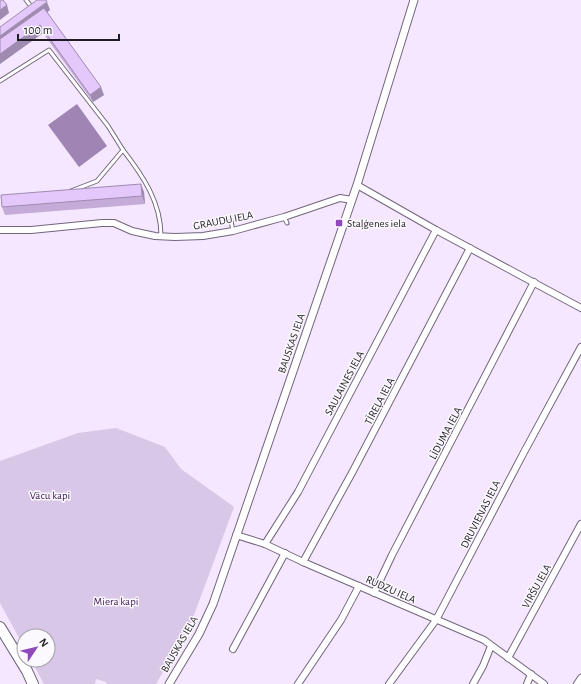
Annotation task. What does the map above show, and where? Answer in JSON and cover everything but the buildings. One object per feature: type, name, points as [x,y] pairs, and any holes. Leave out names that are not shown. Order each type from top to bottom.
[{"type":"highway","points":[[0,627],[27,671],[33,684]]},
{"type":"street","name":"BAUSKAS IELA","points":[[169,684],[199,634],[213,604],[357,185],[414,0]]},
{"type":"street","points":[[357,185],[436,230],[581,308]]},
{"type":"street","name":"GRAUDU IELA","points":[[0,230],[31,230],[114,223],[132,231],[161,236],[203,236],[286,220],[340,198],[352,200]]},
{"type":"street","name":"SAULAINES IELA","points":[[265,544],[298,492],[436,230]]},
{"type":"street","name":"TĪREĻA IELA","points":[[303,562],[357,464],[470,248]]},
{"type":"street","name":"LĪDUMA IELA","points":[[374,593],[534,282]]},
{"type":"street","name":"DRUVIENAS IELA","points":[[389,684],[436,620],[581,347]]},
{"type":"street","name":"VIRŠU IELA","points":[[508,658],[581,524]]},
{"type":"street","name":"RUDZU IELA","points":[[236,535],[265,544],[303,562],[484,640],[544,684]]},
{"type":"street","points":[[234,649],[285,553]]},
{"type":"street","points":[[298,684],[341,620],[359,586]]},
{"type":"street","points":[[473,684],[483,666],[491,646]]},
{"type":"street","points":[[527,684],[531,674]]},
{"type":"street","points":[[577,684],[581,678]]},
{"type":"lane","points":[[26,0],[30,5]]},
{"type":"lane","points":[[0,81],[49,50],[108,126],[123,150],[141,174],[151,192],[161,226],[161,236]]},
{"type":"lane","points":[[70,191],[97,181],[123,150]]},
{"type":"lane","points":[[231,221],[233,230]]},
{"type":"green space","name":"Miera kapi","points":[[116,428],[165,447],[181,469],[234,507],[191,623],[156,684],[107,684],[106,682],[96,679],[95,684],[44,684],[35,668],[56,668],[56,628],[16,628],[16,632],[0,603],[0,461],[78,433]]},
{"type":"shaded area","points":[[77,104],[107,146],[79,167],[48,125]]},
{"type":"place","name":"Staļģenes iela","points":[[339,223]]},
{"type":"park label","name":"Vācu kapi","points":[[50,495]]}]
